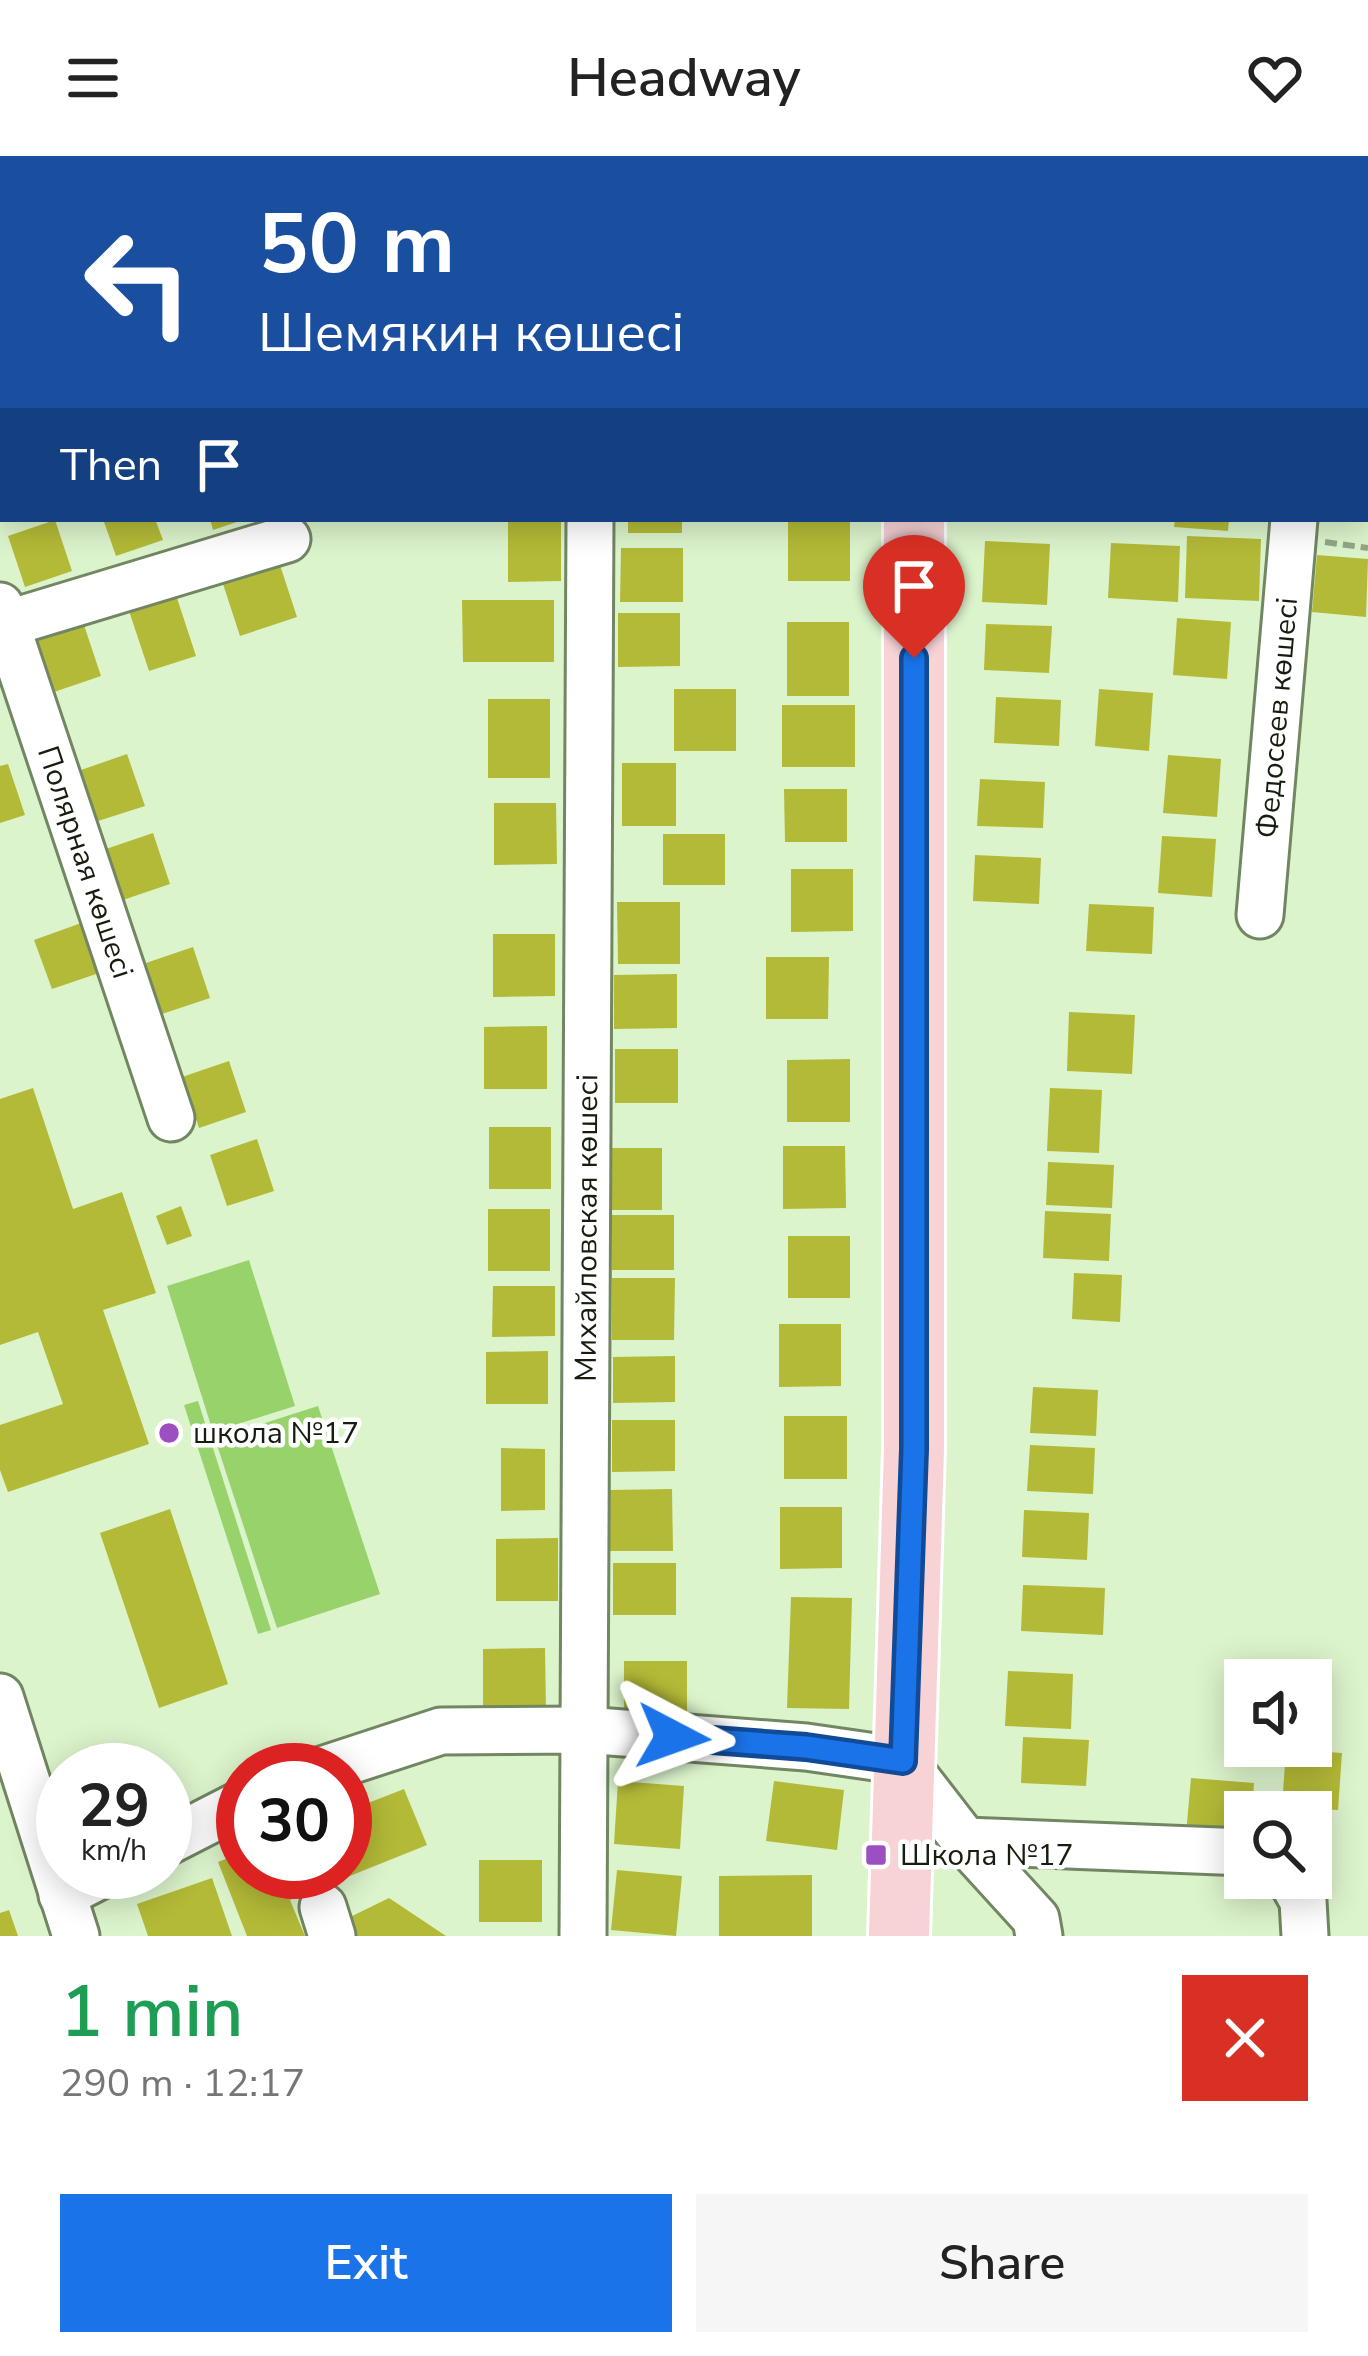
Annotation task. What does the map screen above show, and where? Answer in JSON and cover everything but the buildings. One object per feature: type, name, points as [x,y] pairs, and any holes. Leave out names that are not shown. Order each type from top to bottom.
[{"type":"main road","points":[[899,1936],[914,1449],[914,522]]},
{"type":"street","name":"Михайловская көшесі","points":[[583,1936],[590,522]]},
{"type":"street","name":"Федосеев көшесі","points":[[1260,915],[1294,522]]},
{"type":"street","points":[[3,615],[286,539]]},
{"type":"street","name":"Полярная көшесі","points":[[3,615],[171,1118]]},
{"type":"street","points":[[0,1697],[69,1915]]},
{"type":"street","points":[[372,1754],[441,1731],[584,1730],[806,1747],[903,1761],[965,1841],[1036,1919],[1039,1936]]},
{"type":"street","points":[[965,1841],[1224,1851]]},
{"type":"street","points":[[1302,1899],[1305,1936]]},
{"type":"green space","points":[[249,1260],[295,1406],[213,1432],[167,1286]]},
{"type":"green space","points":[[198,1401],[271,1630],[258,1634],[184,1405]]},
{"type":"green space","points":[[318,1406],[380,1594],[277,1628],[215,1439]]},
{"type":"place","name":"школа №17","points":[[169,1433]]},
{"type":"place","name":"Школа №17","points":[[876,1855]]},
{"type":"route","points":[[673,1737],[806,1747],[903,1761],[914,1449],[914,658]]}]
